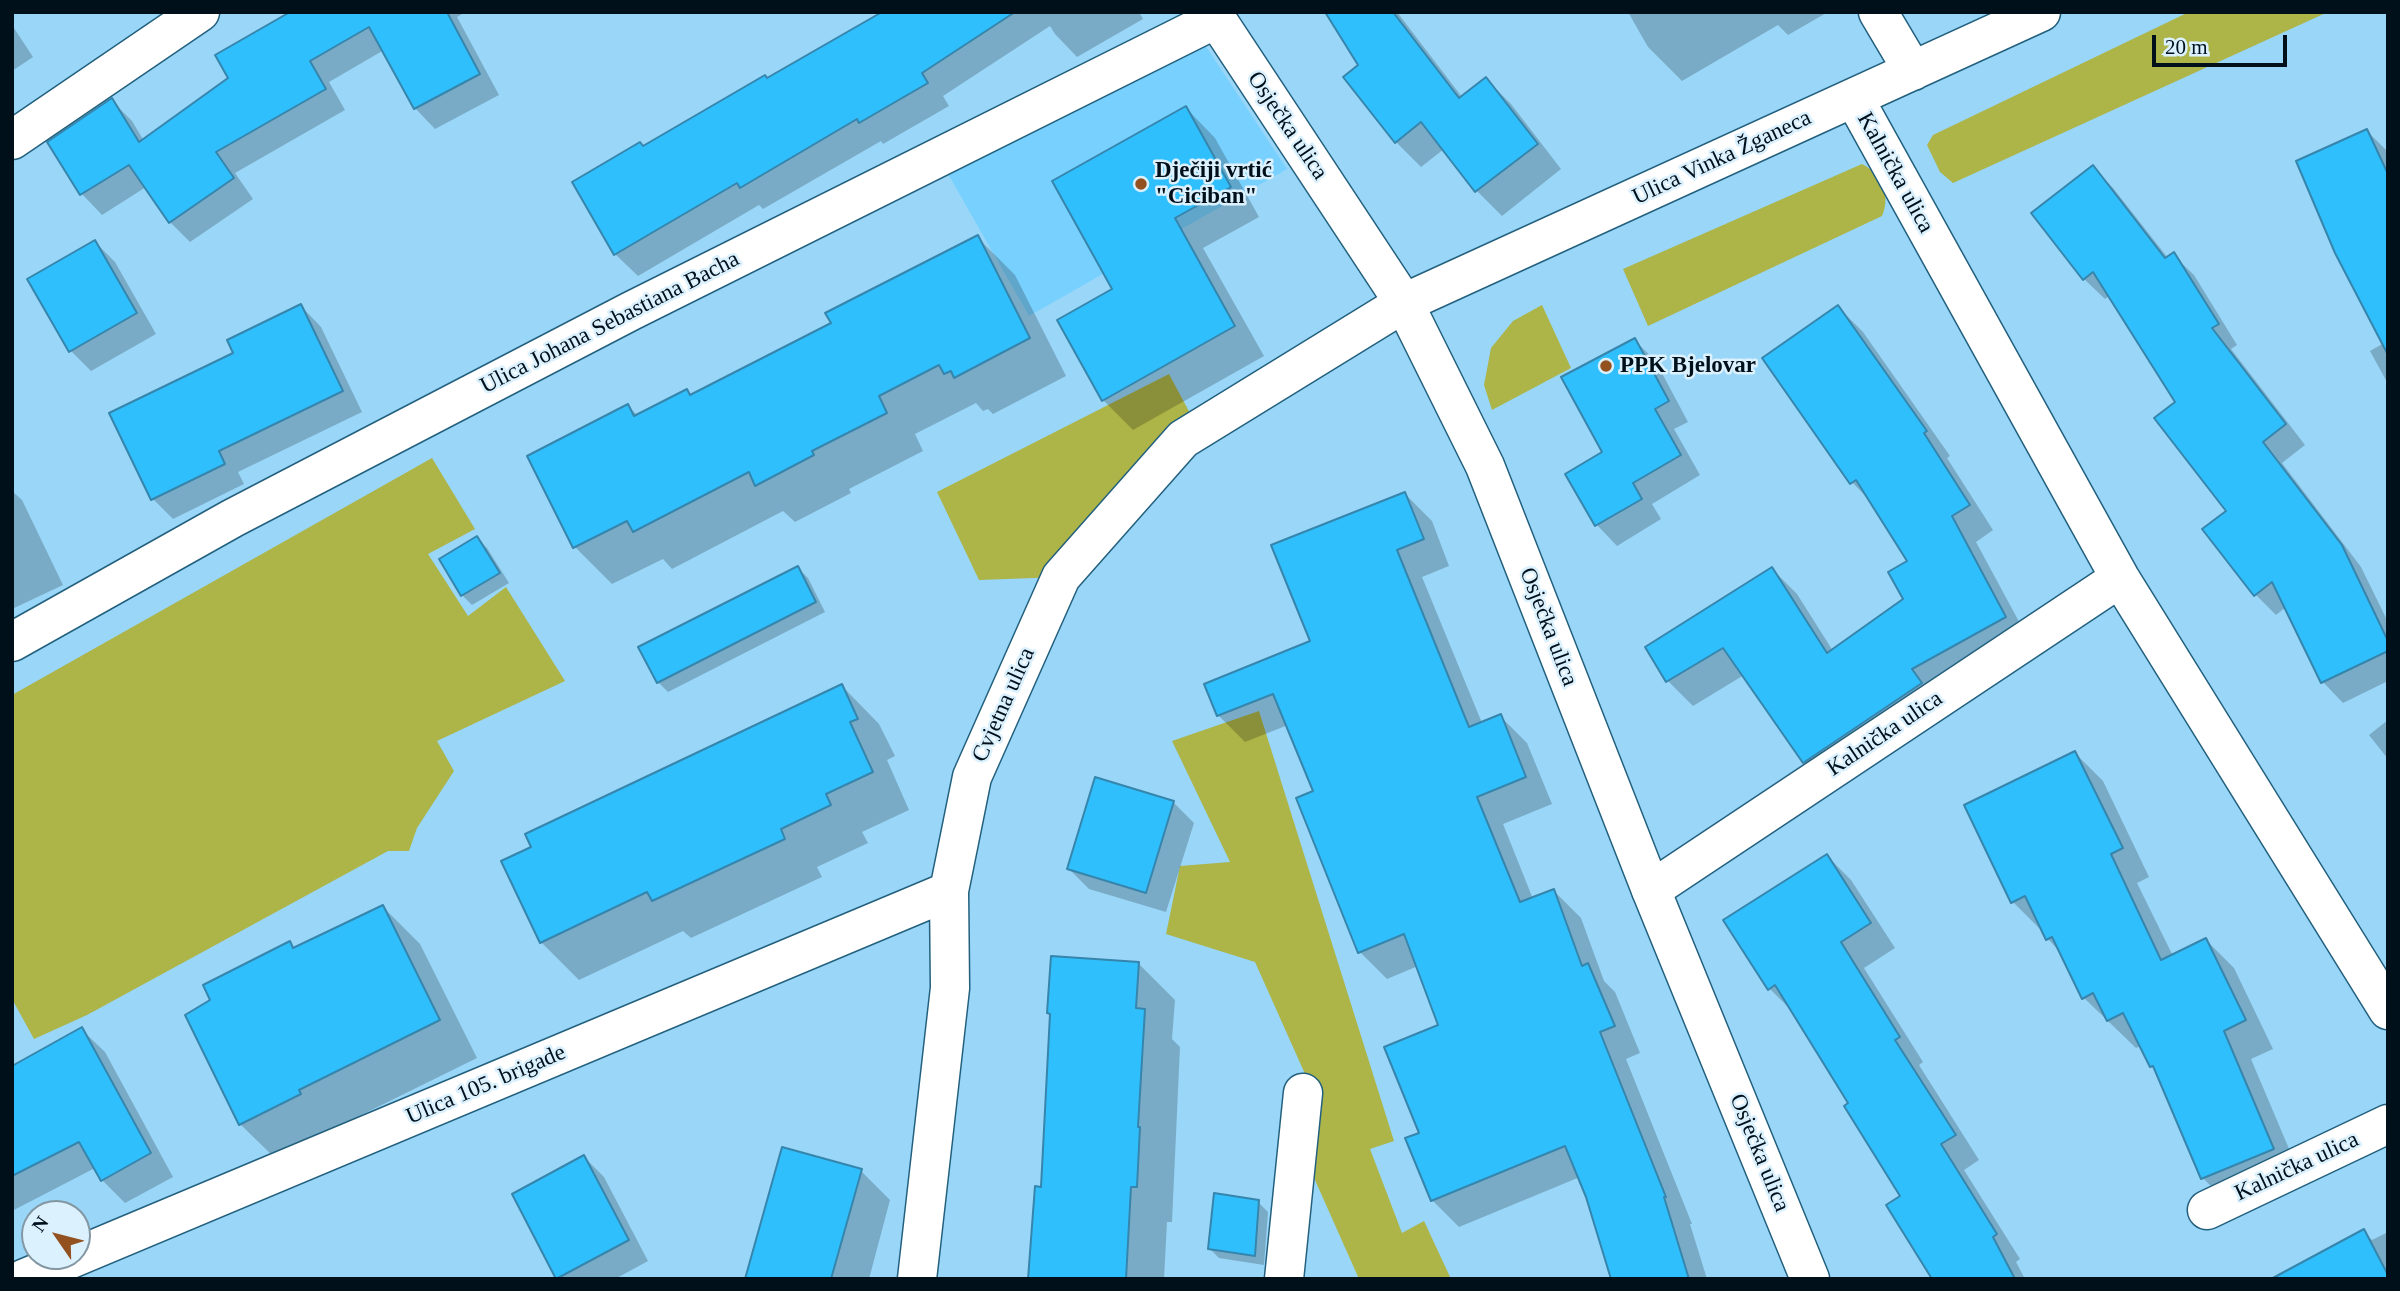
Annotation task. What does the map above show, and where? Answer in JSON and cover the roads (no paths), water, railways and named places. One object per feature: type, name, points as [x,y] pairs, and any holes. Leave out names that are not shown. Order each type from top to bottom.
[{"type":"street","points":[[12,139],[200,12]]},
{"type":"street","points":[[1878,12],[1913,71]]},
{"type":"street","name":"Ulica Vinka Žganeca","points":[[1404,303],[2041,12]]},
{"type":"street","name":"Osječka ulica","points":[[1214,16],[1404,303],[1485,466],[1651,890],[1810,1279]]},
{"type":"street","name":"Ulica Johana Sebastiana Bacha","points":[[12,642],[233,518],[631,311],[1214,16]]},
{"type":"street","name":"Kalnička ulica","points":[[1854,98],[2120,578],[2388,1010]]},
{"type":"street","name":"Cvjetna ulica","points":[[917,1279],[950,988],[949,891],[972,777],[1060,577],[1184,439],[1404,303]]},
{"type":"street","name":"Kalnička ulica","points":[[1651,890],[2120,578]]},
{"type":"street","name":"Ulica 105. brigade","points":[[23,1279],[949,891]]},
{"type":"street","points":[[1284,1279],[1303,1093]]},
{"type":"street","name":"Kalnička ulica","points":[[2207,1210],[2388,1124]]},
{"type":"place","name":"Dječiji vrtić \"Ciciban\"","points":[[1141,184]]},
{"type":"place","name":"PPK Bjelovar","points":[[1606,366]]}]
